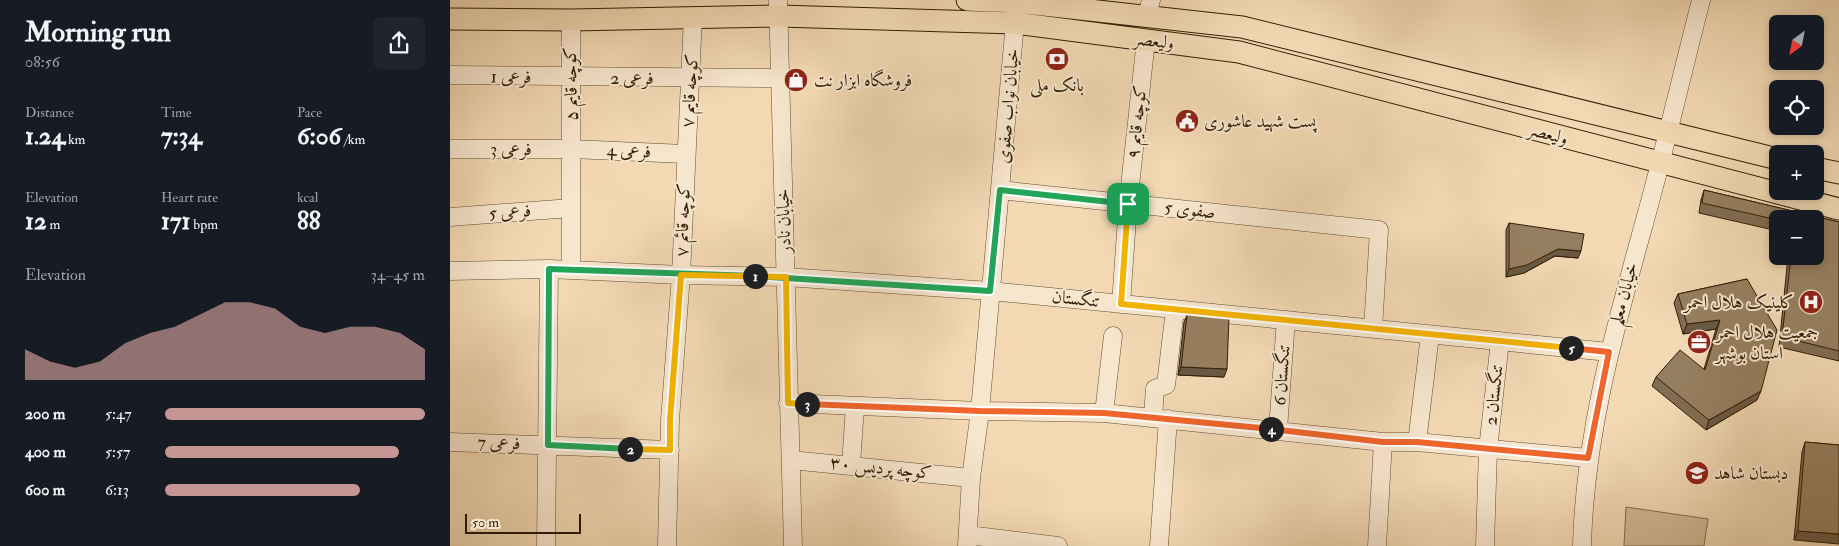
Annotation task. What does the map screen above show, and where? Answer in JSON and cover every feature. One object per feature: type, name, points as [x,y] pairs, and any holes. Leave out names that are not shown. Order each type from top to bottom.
[{"type":"main road","name":"ولیعصر","points":[[967,0],[1149,8],[1242,27],[1769,157]]},
{"type":"main road","name":"ولیعصر","points":[[450,19],[570,20],[693,17],[778,8],[1015,24],[1239,52],[1839,209]]},
{"type":"main road","points":[[1320,74],[1327,48]]},
{"type":"main road","points":[[1824,170],[1839,173]]},
{"type":"street","points":[[1667,133],[1701,0]]},
{"type":"street","name":"خیابان نواب صفوی","points":[[967,541],[971,478],[980,411],[1017,1]]},
{"type":"street","name":"خیابان نادر","points":[[778,8],[793,546]]},
{"type":"street","name":"کوچه قایم ۷","points":[[685,159],[692,78],[693,17]]},
{"type":"street","name":"کوچه قایم ۵","points":[[570,20],[571,269]]},
{"type":"street","name":"کوچه قایم ۹","points":[[1121,304],[1128,204],[1146,40]]},
{"type":"street","name":"فرعی 1","points":[[450,75],[571,78]]},
{"type":"street","name":"فرعی 2","points":[[571,78],[770,78]]},
{"type":"street","name":"خیابان معلم","points":[[1582,546],[1588,458],[1609,352],[1667,133]]},
{"type":"street","name":"فرعی 3","points":[[450,149],[572,149]]},
{"type":"street","name":"فرعی 4","points":[[572,149],[685,159]]},
{"type":"street","name":"کوچه قائم ۷","points":[[667,546],[670,420],[681,275],[685,159]]},
{"type":"street","name":"صفوی 5","points":[[1000,190],[1380,230],[1373,329]]},
{"type":"street","name":"فرعی 5","points":[[450,217],[570,208]]},
{"type":"street","points":[[546,546],[549,269]]},
{"type":"street","points":[[450,271],[571,269],[681,275],[786,277],[990,291]]},
{"type":"street","name":"تنگستان","points":[[990,291],[1430,336],[1609,352]]},
{"type":"street","points":[[1159,546],[1161,418],[1155,389],[1166,385],[1175,309]]},
{"type":"street","name":"تنگستان 6","points":[[1278,429],[1286,320]]},
{"type":"street","points":[[1104,413],[1113,336]]},
{"type":"street","points":[[1417,442],[1430,336]]},
{"type":"street","name":"تنگستان 2","points":[[1485,546],[1488,449],[1500,341]]},
{"type":"street","points":[[788,403],[980,411],[1104,413],[1278,429],[1383,442],[1417,442],[1588,458]]},
{"type":"street","points":[[851,465],[855,406]]},
{"type":"street","name":"فرعی 7","points":[[450,442],[548,445]]},
{"type":"street","points":[[1377,546],[1383,442]]},
{"type":"street","points":[[548,445],[670,450]]},
{"type":"street","name":"کوچه پردیس ۳۰","points":[[791,460],[971,478]]},
{"type":"street","points":[[967,541],[1058,546]]},
{"type":"shaded area","points":[[1626,507],[1708,519],[1704,546],[1624,546]]},
{"type":"building","name":"کلینیک هلال احمر","points":[[1704,190],[1788,210],[1769,210],[1769,218],[1702,203]]},
{"type":"building","name":"کلینیک هلال احمر","points":[[1824,218],[1839,222],[1839,351],[1782,337],[1790,265],[1824,265]]},
{"type":"building","points":[[1509,223],[1584,234],[1581,251],[1558,249],[1527,265],[1509,269]]},
{"type":"building","points":[[1747,279],[1777,330],[1761,391],[1709,420],[1656,377],[1680,350],[1705,370],[1720,320],[1687,324],[1678,294]]},
{"type":"building","points":[[1187,315],[1229,317],[1227,369],[1181,367]]},
{"type":"building","points":[[1805,442],[1839,445],[1839,534],[1798,531]]},
{"type":"place","name":"بانک ملی","points":[[1057,59]]},
{"type":"place","name":"فروشگاه ابزار نت","points":[[796,80]]},
{"type":"place","name":"پست شهید عاشوری","points":[[1187,121]]},
{"type":"place","name":"کلینیک هلال احمر","points":[[1811,302]]},
{"type":"place","name":"جمعیت هلال احمر استان بوشهر","points":[[1699,342]]},
{"type":"place","name":"دبستان شاهد","points":[[1697,473]]},
{"type":"route","points":[[1128,204],[1000,190],[990,291],[786,277],[681,275],[549,269],[548,445],[670,450],[670,420],[681,275],[733,276],[786,277],[788,403],[980,411],[1104,413],[1278,429],[1383,442],[1417,442],[1588,458],[1609,352],[1430,336],[1121,304],[1128,204]]}]
